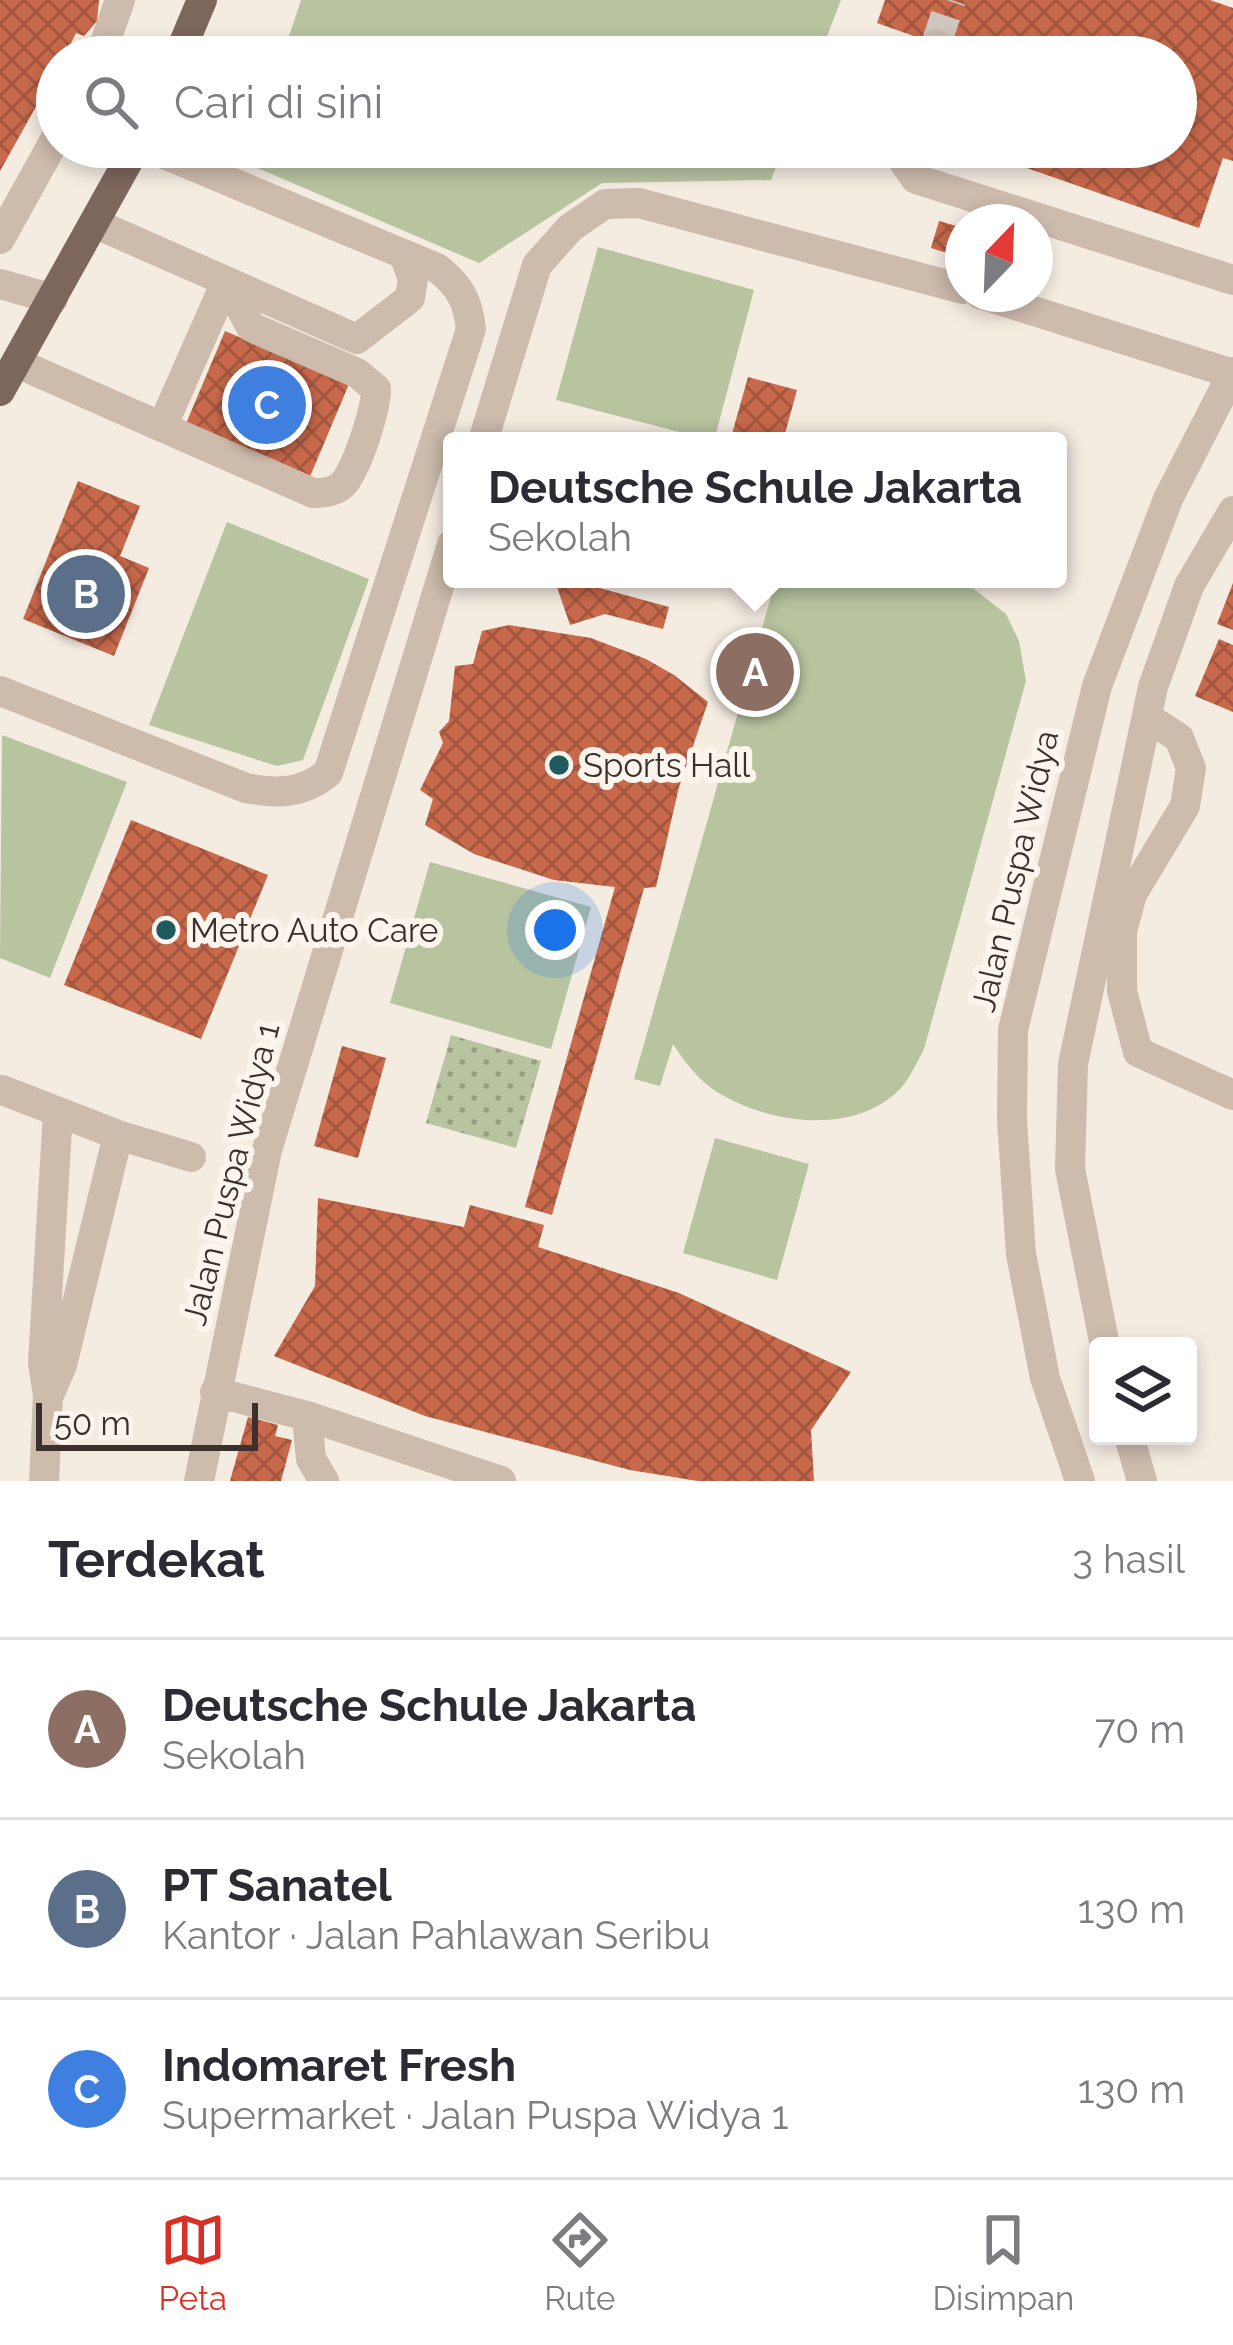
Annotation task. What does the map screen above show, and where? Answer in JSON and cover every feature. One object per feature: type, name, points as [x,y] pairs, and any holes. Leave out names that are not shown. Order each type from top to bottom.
[{"type":"main road","points":[[187,36],[202,0]]},
{"type":"main road","points":[[0,391],[125,168]]},
{"type":"street","points":[[107,36],[120,0]]},
{"type":"street","points":[[0,239],[39,168]]},
{"type":"street","points":[[0,691],[246,788],[290,792],[312,786],[328,773],[471,329],[465,297],[437,268],[197,168]]},
{"type":"street","points":[[909,168],[916,178],[1233,280]]},
{"type":"street","points":[[486,432],[537,265],[570,228],[605,204],[639,203],[945,285]]},
{"type":"street","points":[[94,224],[357,339],[410,298],[413,278],[404,254]]},
{"type":"street","points":[[17,363],[314,493],[328,493],[344,484],[376,407],[376,389],[357,373],[251,327],[226,282]]},
{"type":"street","points":[[162,427],[226,282]]},
{"type":"street","points":[[0,284],[53,298]]},
{"type":"street","points":[[1037,312],[1232,373]]},
{"type":"street","name":"Jalan Puspa Widya","points":[[1080,1481],[1046,1378],[1021,1254],[1012,1120],[1013,1030],[1096,686],[1168,499],[1232,373]]},
{"type":"street","points":[[1103,1337],[1070,1169],[1072,1064],[1153,687],[1189,586],[1233,512]]},
{"type":"street","name":"Jalan Puspa Widya 1","points":[[199,1481],[267,1150],[443,573]]},
{"type":"street","points":[[1147,717],[1179,737],[1190,767],[1185,806],[1132,894],[1122,931],[1122,991],[1138,1052],[1233,1095]]},
{"type":"street","points":[[2,1090],[118,1135],[191,1156]]},
{"type":"street","points":[[44,1481],[48,1396],[43,1363],[58,1112]]},
{"type":"street","points":[[48,1396],[62,1365],[118,1135]]},
{"type":"street","points":[[215,1392],[307,1416],[501,1481]]},
{"type":"street","points":[[307,1416],[311,1459],[325,1481]]},
{"type":"street","points":[[1132,1445],[1142,1481]]},
{"type":"green space","points":[[301,0],[841,0],[827,36],[289,36]]},
{"type":"green space","points":[[258,168],[776,168],[771,180],[602,183],[479,263]]},
{"type":"green space","points":[[598,247],[754,290],[716,432],[679,432],[556,400]]},
{"type":"green space","points":[[227,522],[369,579],[303,760],[277,766],[149,725]]},
{"type":"green space","points":[[773,588],[973,588],[1006,614],[1019,641],[1026,681],[924,1049],[910,1075],[881,1104],[859,1114],[811,1120],[761,1112],[717,1092],[673,1044],[660,1086],[634,1079]]},
{"type":"green space","points":[[2,735],[127,782],[50,978],[0,958]]},
{"type":"green space","points":[[430,862],[591,907],[551,1049],[390,1003]]},
{"type":"green space","points":[[451,1035],[541,1061],[516,1148],[426,1123]]},
{"type":"green space","points":[[715,1138],[809,1164],[777,1280],[683,1253]]},
{"type":"building","points":[[0,0],[99,0],[97,21],[84,36],[36,36],[36,107],[0,171]]},
{"type":"building","points":[[885,0],[1210,0],[1233,8],[1233,161],[1223,158],[1199,228],[1026,168],[1197,168],[1197,36],[914,36],[877,23]]},
{"type":"building","points":[[939,221],[945,223],[945,252],[931,248]]},
{"type":"building","points":[[225,331],[349,384],[309,479],[185,426]]},
{"type":"building","points":[[748,377],[797,390],[785,432],[733,432]]},
{"type":"building","points":[[78,481],[140,506],[120,556],[149,568],[114,656],[23,619]]},
{"type":"building","points":[[1233,583],[1233,630],[1217,624]]},
{"type":"building","points":[[557,588],[600,588],[669,607],[663,629],[605,614],[570,625]]},
{"type":"building","name":"Sports Hall","points":[[509,625],[591,638],[646,659],[708,702],[679,787],[656,887],[644,888],[552,1215],[525,1207],[615,887],[554,880],[474,854],[425,825],[433,799],[420,790],[443,743],[439,732],[449,721],[455,666],[473,664],[482,631]]},
{"type":"building","points":[[1219,639],[1233,645],[1233,712],[1195,696]]},
{"type":"building","name":"Metro Auto Care","points":[[131,820],[268,875],[201,1039],[64,985]]},
{"type":"building","points":[[342,1046],[386,1058],[358,1158],[314,1146]]},
{"type":"building","points":[[318,1198],[464,1227],[470,1205],[544,1225],[538,1247],[679,1293],[851,1372],[811,1430],[814,1481],[698,1481],[630,1470],[425,1416],[274,1356],[315,1286]]},
{"type":"building","points":[[248,1417],[278,1425],[275,1436],[292,1440],[281,1481],[230,1481]]},
{"type":"tunnel","points":[[939,36],[951,0]]},
{"type":"place","name":"Indomaret Fresh","points":[[267,405]]},
{"type":"place","name":"PT Sanatel","points":[[86,594]]},
{"type":"place","name":"Deutsche Schule Jakarta","points":[[755,672]]},
{"type":"place","name":"Sports Hall","points":[[559,765]]},
{"type":"place","name":"Metro Auto Care","points":[[166,930]]}]
